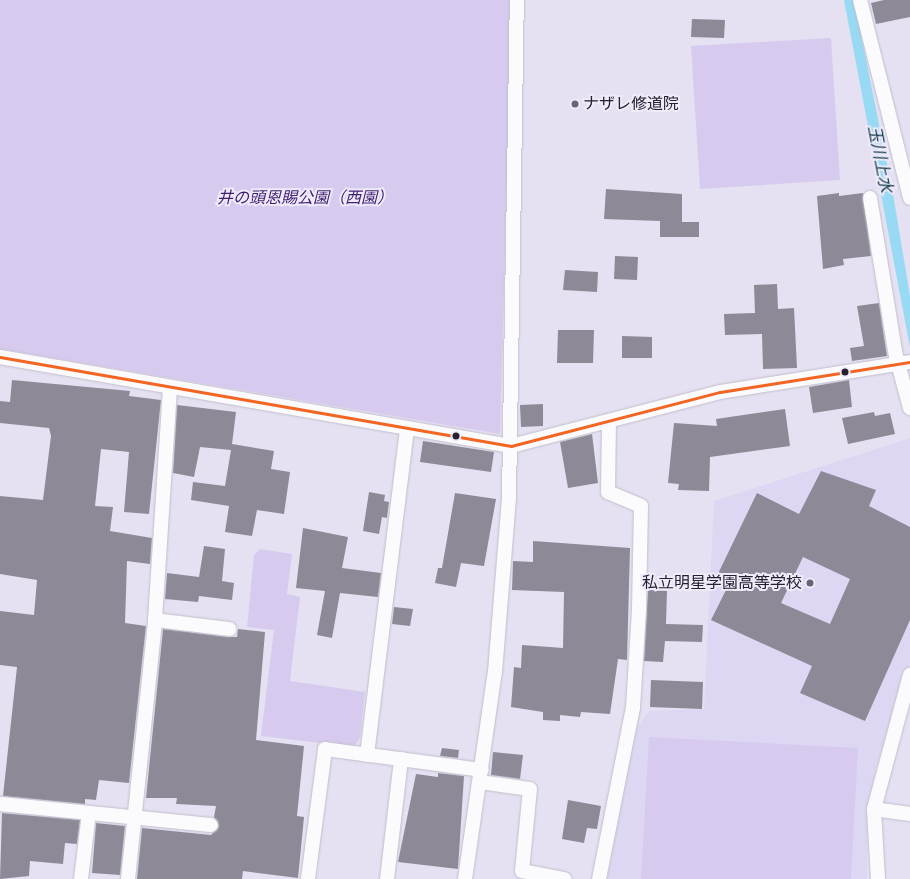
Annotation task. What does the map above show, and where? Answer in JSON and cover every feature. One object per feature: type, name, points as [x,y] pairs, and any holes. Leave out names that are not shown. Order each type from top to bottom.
[{"type":"street","points":[[465,879],[495,672],[512,446],[517,0]]},
{"type":"street","points":[[860,0],[910,198]]},
{"type":"street","points":[[870,198],[906,362],[910,408]]},
{"type":"street","points":[[0,357],[512,446],[720,392],[906,362]]},
{"type":"street","points":[[128,879],[155,620],[170,386]]},
{"type":"street","points":[[599,879],[633,708],[639,609],[641,506],[608,492],[609,420]]},
{"type":"street","points":[[367,754],[407,428]]},
{"type":"street","points":[[155,620],[229,629]]},
{"type":"street","points":[[878,879],[874,809],[910,675]]},
{"type":"street","points":[[308,879],[325,749],[401,759],[481,776],[530,789],[522,871],[564,879]]},
{"type":"street","points":[[387,879],[401,759]]},
{"type":"street","points":[[0,804],[210,825]]},
{"type":"street","points":[[874,809],[910,814]]},
{"type":"street","points":[[81,879],[89,813]]},
{"type":"shaded area","name":"私立明星学園高等学校","points":[[910,438],[910,664],[877,763],[867,809],[867,879],[607,879],[631,736],[649,711],[704,709],[714,501]]},
{"type":"green space","name":"井の頭恩賜公園（西園）","points":[[0,0],[512,0],[500,434],[0,349]]},
{"type":"green space","points":[[831,38],[840,180],[700,189],[691,46]]},
{"type":"green space","points":[[260,549],[292,554],[287,594],[300,597],[290,681],[365,692],[360,738],[354,747],[261,736],[274,630],[247,627],[254,555]]},
{"type":"green space","points":[[649,737],[858,748],[851,879],[641,879]]},
{"type":"water","name":"玉川上水","points":[[844,0],[854,0],[893,194],[910,296],[910,347]]},
{"type":"building","points":[[884,0],[910,0],[910,17],[876,24],[871,3]]},
{"type":"building","points":[[692,19],[725,20],[724,38],[691,37]]},
{"type":"building","points":[[606,189],[682,194],[682,222],[699,222],[699,237],[660,237],[660,221],[604,219]]},
{"type":"building","points":[[839,193],[839,196],[863,193],[871,256],[843,259],[844,265],[823,269],[817,196]]},
{"type":"building","points":[[615,256],[638,257],[637,280],[614,279]]},
{"type":"building","points":[[565,270],[598,272],[597,292],[563,290]]},
{"type":"building","points":[[777,284],[778,309],[794,308],[797,368],[763,369],[762,334],[725,335],[724,314],[755,313],[754,285]]},
{"type":"building","points":[[879,303],[887,356],[852,361],[850,348],[864,346],[857,306]]},
{"type":"building","points":[[558,330],[594,330],[593,363],[557,363]]},
{"type":"building","points":[[622,336],[652,337],[652,358],[622,358]]},
{"type":"building","points":[[12,380],[130,391],[129,396],[161,400],[149,514],[124,512],[129,452],[101,449],[95,506],[113,507],[110,531],[152,538],[150,564],[127,561],[125,623],[146,626],[129,783],[99,780],[96,800],[85,799],[85,804],[3,796],[17,667],[0,665],[0,611],[34,615],[37,580],[0,574],[0,496],[43,500],[51,436],[49,428],[0,423],[0,401],[10,402]]},
{"type":"building","points":[[849,380],[852,407],[813,413],[809,387]]},
{"type":"building","points":[[543,404],[543,426],[521,427],[520,405]]},
{"type":"building","points":[[177,405],[236,412],[232,444],[274,451],[271,469],[290,472],[284,514],[257,510],[252,536],[225,532],[229,506],[191,500],[193,482],[225,486],[231,450],[200,447],[194,477],[173,473]]},
{"type":"building","points":[[785,409],[790,446],[710,457],[709,491],[678,490],[679,484],[668,483],[674,423],[717,426],[716,419]]},
{"type":"building","points":[[874,412],[875,416],[890,413],[895,434],[848,444],[842,418]]},
{"type":"building","points":[[592,434],[598,483],[568,488],[560,442]]},
{"type":"building","points":[[423,441],[494,452],[491,472],[420,462]]},
{"type":"building","points":[[821,471],[876,490],[869,506],[910,527],[910,620],[865,721],[800,693],[812,666],[711,620],[727,588],[714,582],[757,493],[799,514]],"holes":[[[803,557],[850,579],[830,624],[781,603]]]},
{"type":"building","points":[[369,492],[385,495],[384,501],[389,502],[387,518],[382,517],[379,534],[363,531]]},
{"type":"building","points":[[455,493],[496,499],[484,566],[461,563],[456,587],[435,583],[438,568],[442,568]]},
{"type":"building","points":[[303,528],[348,537],[342,568],[381,573],[378,597],[340,593],[332,638],[317,635],[325,591],[296,588]]},
{"type":"building","points":[[533,541],[630,548],[627,660],[618,659],[610,714],[581,712],[580,717],[560,715],[560,721],[543,720],[543,712],[511,707],[514,667],[521,668],[522,645],[563,648],[564,592],[512,590],[513,561],[533,562]]},
{"type":"building","points":[[204,546],[225,549],[222,581],[234,583],[232,600],[199,596],[198,602],[165,599],[167,573],[199,577]]},
{"type":"building","points":[[648,590],[667,591],[666,624],[703,625],[702,642],[665,641],[663,662],[644,661]]},
{"type":"building","points":[[394,607],[413,609],[410,626],[392,624]]},
{"type":"building","points":[[163,629],[228,637],[237,637],[238,629],[265,632],[256,740],[304,746],[297,816],[304,817],[298,878],[243,871],[242,879],[137,879],[142,828],[211,835],[219,826],[214,817],[216,806],[176,804],[177,798],[146,798]]},
{"type":"building","points":[[651,680],[703,682],[702,709],[650,707]]},
{"type":"building","points":[[442,748],[459,750],[458,758],[440,756]]},
{"type":"building","points":[[493,752],[523,755],[520,779],[491,775]]},
{"type":"building","points":[[438,773],[464,776],[458,869],[398,862],[416,774],[438,777]]},
{"type":"building","points":[[568,800],[601,806],[597,829],[587,828],[584,843],[562,839]]},
{"type":"building","points":[[2,813],[80,820],[77,844],[65,843],[63,864],[30,861],[29,876],[0,879]]},
{"type":"building","points":[[96,823],[125,826],[120,875],[92,873]]},
{"type":"transit line","points":[[0,357],[511,446],[720,392],[910,362]]},
{"type":"place","name":"ナザレ修道院","points":[[575,104]]},
{"type":"place","name":"私立明星学園高等学校","points":[[810,583]]}]
